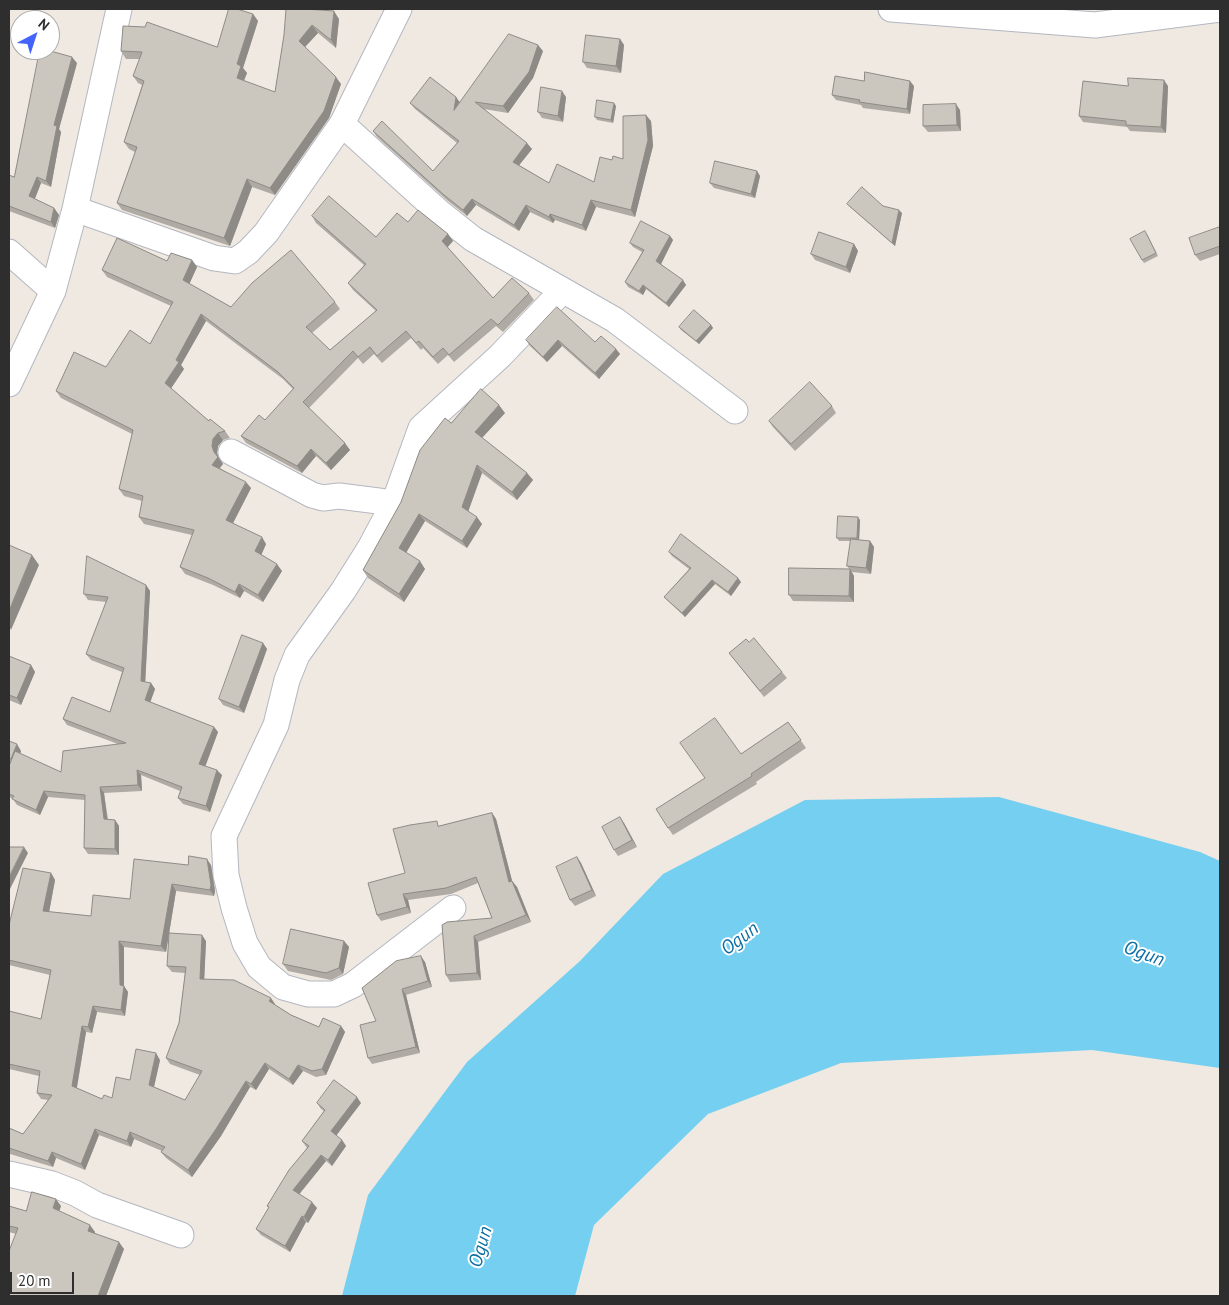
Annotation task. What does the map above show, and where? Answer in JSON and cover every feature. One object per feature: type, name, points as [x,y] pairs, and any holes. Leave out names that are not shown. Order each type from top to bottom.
[{"type":"street","points":[[9,384],[53,291],[75,209],[119,9]]},
{"type":"street","points":[[75,209],[214,258],[235,261],[248,252],[266,233],[342,124],[399,9]]},
{"type":"street","points":[[891,9],[1078,25],[1095,25],[1220,9]]},
{"type":"street","points":[[342,124],[455,226],[473,239],[615,320],[735,411]]},
{"type":"street","points":[[9,252],[53,291]]},
{"type":"street","points":[[453,908],[353,986],[334,994],[308,994],[283,987],[259,967],[246,943],[234,908],[226,874],[224,836],[276,725],[287,680],[297,655],[343,592],[370,548],[394,502],[420,428],[500,356],[562,291]]},
{"type":"street","points":[[231,452],[312,495],[323,498],[340,496],[394,502]]},
{"type":"street","points":[[9,1174],[52,1184],[98,1205],[181,1235]]},
{"type":"water","name":"Ogun","points":[[999,797],[1200,852],[1220,861],[1220,1068],[1092,1050],[841,1063],[708,1114],[594,1225],[575,1296],[342,1296],[368,1195],[467,1062],[580,961],[663,874],[805,800]]},
{"type":"building","points":[[229,9],[237,9],[253,14],[237,64],[241,66],[237,78],[275,92],[286,9],[334,11],[331,40],[312,25],[299,41],[336,77],[324,111],[270,188],[247,179],[224,238],[117,203],[137,147],[124,142],[144,81],[133,76],[142,52],[121,51],[123,26],[145,27],[147,22],[217,47]]},
{"type":"building","points":[[509,34],[538,45],[529,72],[503,106],[475,102],[527,143],[513,162],[549,183],[557,164],[594,182],[600,157],[612,160],[613,156],[623,159],[623,116],[646,115],[648,140],[631,210],[591,200],[582,225],[550,214],[549,217],[526,205],[514,225],[472,199],[463,210],[373,131],[382,121],[433,171],[459,141],[410,103],[430,77],[456,97],[454,110]]},
{"type":"building","points":[[586,35],[620,39],[616,66],[583,62]]},
{"type":"building","points":[[60,54],[72,57],[54,125],[57,126],[46,181],[37,177],[29,196],[54,208],[51,222],[9,206],[9,175],[14,177],[38,60],[60,60]]},
{"type":"building","points":[[865,72],[910,81],[907,109],[859,102],[860,100],[832,95],[835,76],[864,81]]},
{"type":"building","points":[[1128,78],[1164,80],[1161,127],[1126,125],[1126,121],[1079,116],[1083,81],[1128,86]]},
{"type":"building","points":[[541,87],[562,91],[558,116],[538,112]]},
{"type":"building","points":[[597,100],[614,103],[611,120],[595,117]]},
{"type":"building","points":[[956,104],[957,125],[923,126],[923,105]]},
{"type":"building","points":[[715,161],[757,171],[751,194],[710,183]]},
{"type":"building","points":[[862,187],[883,206],[899,210],[892,243],[847,204]]},
{"type":"building","points":[[329,196],[376,237],[397,213],[408,222],[418,210],[448,234],[442,241],[493,298],[512,278],[529,293],[498,325],[491,319],[449,355],[443,348],[433,357],[419,341],[416,343],[406,331],[377,356],[370,347],[358,357],[353,351],[303,402],[345,443],[326,463],[311,449],[297,466],[241,436],[259,415],[265,420],[294,388],[278,372],[201,314],[176,360],[179,362],[165,383],[209,421],[210,419],[225,431],[218,433],[213,439],[212,446],[218,457],[212,465],[246,482],[226,520],[262,537],[255,551],[277,564],[258,595],[239,584],[235,592],[208,578],[180,567],[194,530],[139,517],[143,496],[119,489],[133,430],[56,391],[74,352],[106,367],[130,330],[150,344],[173,302],[102,270],[117,238],[167,261],[171,253],[192,260],[183,280],[231,307],[252,283],[291,250],[335,302],[306,327],[330,350],[377,310],[348,283],[366,264],[312,216]]},
{"type":"building","points":[[641,221],[670,236],[656,261],[683,280],[666,303],[643,285],[639,291],[625,282],[644,250],[630,243]]},
{"type":"building","points":[[1220,227],[1220,246],[1195,255],[1189,238]]},
{"type":"building","points":[[1145,231],[1156,253],[1142,260],[1130,239]]},
{"type":"building","points":[[819,232],[854,244],[846,267],[811,254]]},
{"type":"building","points":[[557,307],[595,342],[601,336],[616,349],[595,373],[558,340],[543,357],[526,340]]},
{"type":"building","points":[[694,310],[711,325],[696,341],[679,327]]},
{"type":"building","points":[[810,382],[832,406],[791,444],[769,421]]},
{"type":"building","points":[[481,389],[499,405],[475,432],[527,473],[512,492],[477,465],[462,507],[477,517],[462,541],[419,514],[399,548],[420,561],[399,594],[363,570],[401,502],[420,450],[445,418],[451,423]]},
{"type":"building","points":[[838,516],[858,517],[857,538],[837,538]]},
{"type":"building","points":[[681,534],[738,578],[728,592],[712,580],[682,613],[664,597],[691,568],[669,552]]},
{"type":"building","points":[[851,539],[870,541],[866,568],[847,566]]},
{"type":"building","points":[[9,545],[32,555],[9,611]]},
{"type":"building","points":[[87,556],[146,585],[141,681],[151,683],[145,700],[214,727],[199,764],[217,770],[206,806],[178,798],[182,787],[137,770],[138,785],[100,787],[104,819],[115,820],[115,849],[84,848],[85,795],[44,791],[36,810],[12,799],[14,796],[9,794],[9,766],[15,751],[61,772],[63,751],[126,743],[63,719],[72,697],[110,712],[124,668],[86,654],[108,597],[84,594]]},
{"type":"building","points":[[789,568],[850,569],[849,596],[789,595]]},
{"type":"building","points":[[242,635],[263,643],[239,707],[219,699]]},
{"type":"building","points":[[754,638],[782,672],[760,691],[729,653],[746,639],[749,642]]},
{"type":"building","points":[[9,656],[31,665],[17,698],[9,695]]},
{"type":"building","points":[[715,718],[741,754],[788,722],[801,740],[751,774],[752,776],[668,828],[656,809],[705,778],[680,743]]},
{"type":"building","points":[[9,741],[17,744],[11,759],[9,758]]},
{"type":"building","points":[[492,813],[509,882],[512,881],[526,915],[474,936],[477,973],[446,975],[442,925],[447,922],[492,918],[476,877],[446,888],[403,894],[407,907],[377,915],[368,883],[405,873],[393,829],[437,821],[438,826]]},
{"type":"building","points":[[620,817],[632,840],[614,850],[602,827]]},
{"type":"building","points":[[9,847],[24,847],[9,877]]},
{"type":"building","points":[[189,856],[207,859],[210,890],[172,884],[161,946],[119,941],[120,985],[124,986],[121,1010],[93,1006],[88,1027],[82,1026],[72,1086],[102,1099],[104,1095],[112,1098],[116,1077],[130,1080],[136,1049],[156,1053],[149,1085],[185,1100],[202,1071],[166,1058],[179,1023],[186,967],[167,966],[169,933],[202,935],[200,979],[234,980],[271,998],[269,1001],[291,1015],[319,1027],[323,1018],[341,1026],[322,1069],[312,1071],[298,1065],[289,1079],[265,1063],[251,1084],[246,1081],[188,1170],[161,1152],[165,1147],[130,1132],[127,1141],[95,1129],[81,1164],[52,1152],[48,1161],[9,1148],[9,1128],[23,1134],[52,1095],[37,1093],[40,1071],[9,1064],[9,1011],[41,1019],[51,970],[9,960],[9,925],[23,868],[51,873],[43,911],[91,916],[93,895],[130,899],[134,859],[188,865]]},
{"type":"building","points":[[577,857],[592,890],[570,900],[556,867]]},
{"type":"building","points":[[291,929],[344,941],[339,968],[326,973],[283,964]]},
{"type":"building","points":[[421,956],[428,981],[402,989],[416,1047],[368,1058],[360,1025],[376,1021],[362,988],[396,961]]},
{"type":"building","points":[[334,1080],[357,1097],[331,1131],[342,1140],[328,1160],[321,1155],[293,1190],[312,1202],[285,1246],[256,1229],[269,1207],[267,1206],[289,1170],[309,1146],[302,1141],[325,1110],[317,1103]]},
{"type":"building","points":[[32,1192],[56,1199],[53,1208],[90,1225],[88,1231],[119,1242],[98,1296],[9,1296],[9,1251],[18,1228],[9,1226],[9,1206],[26,1211]]}]
